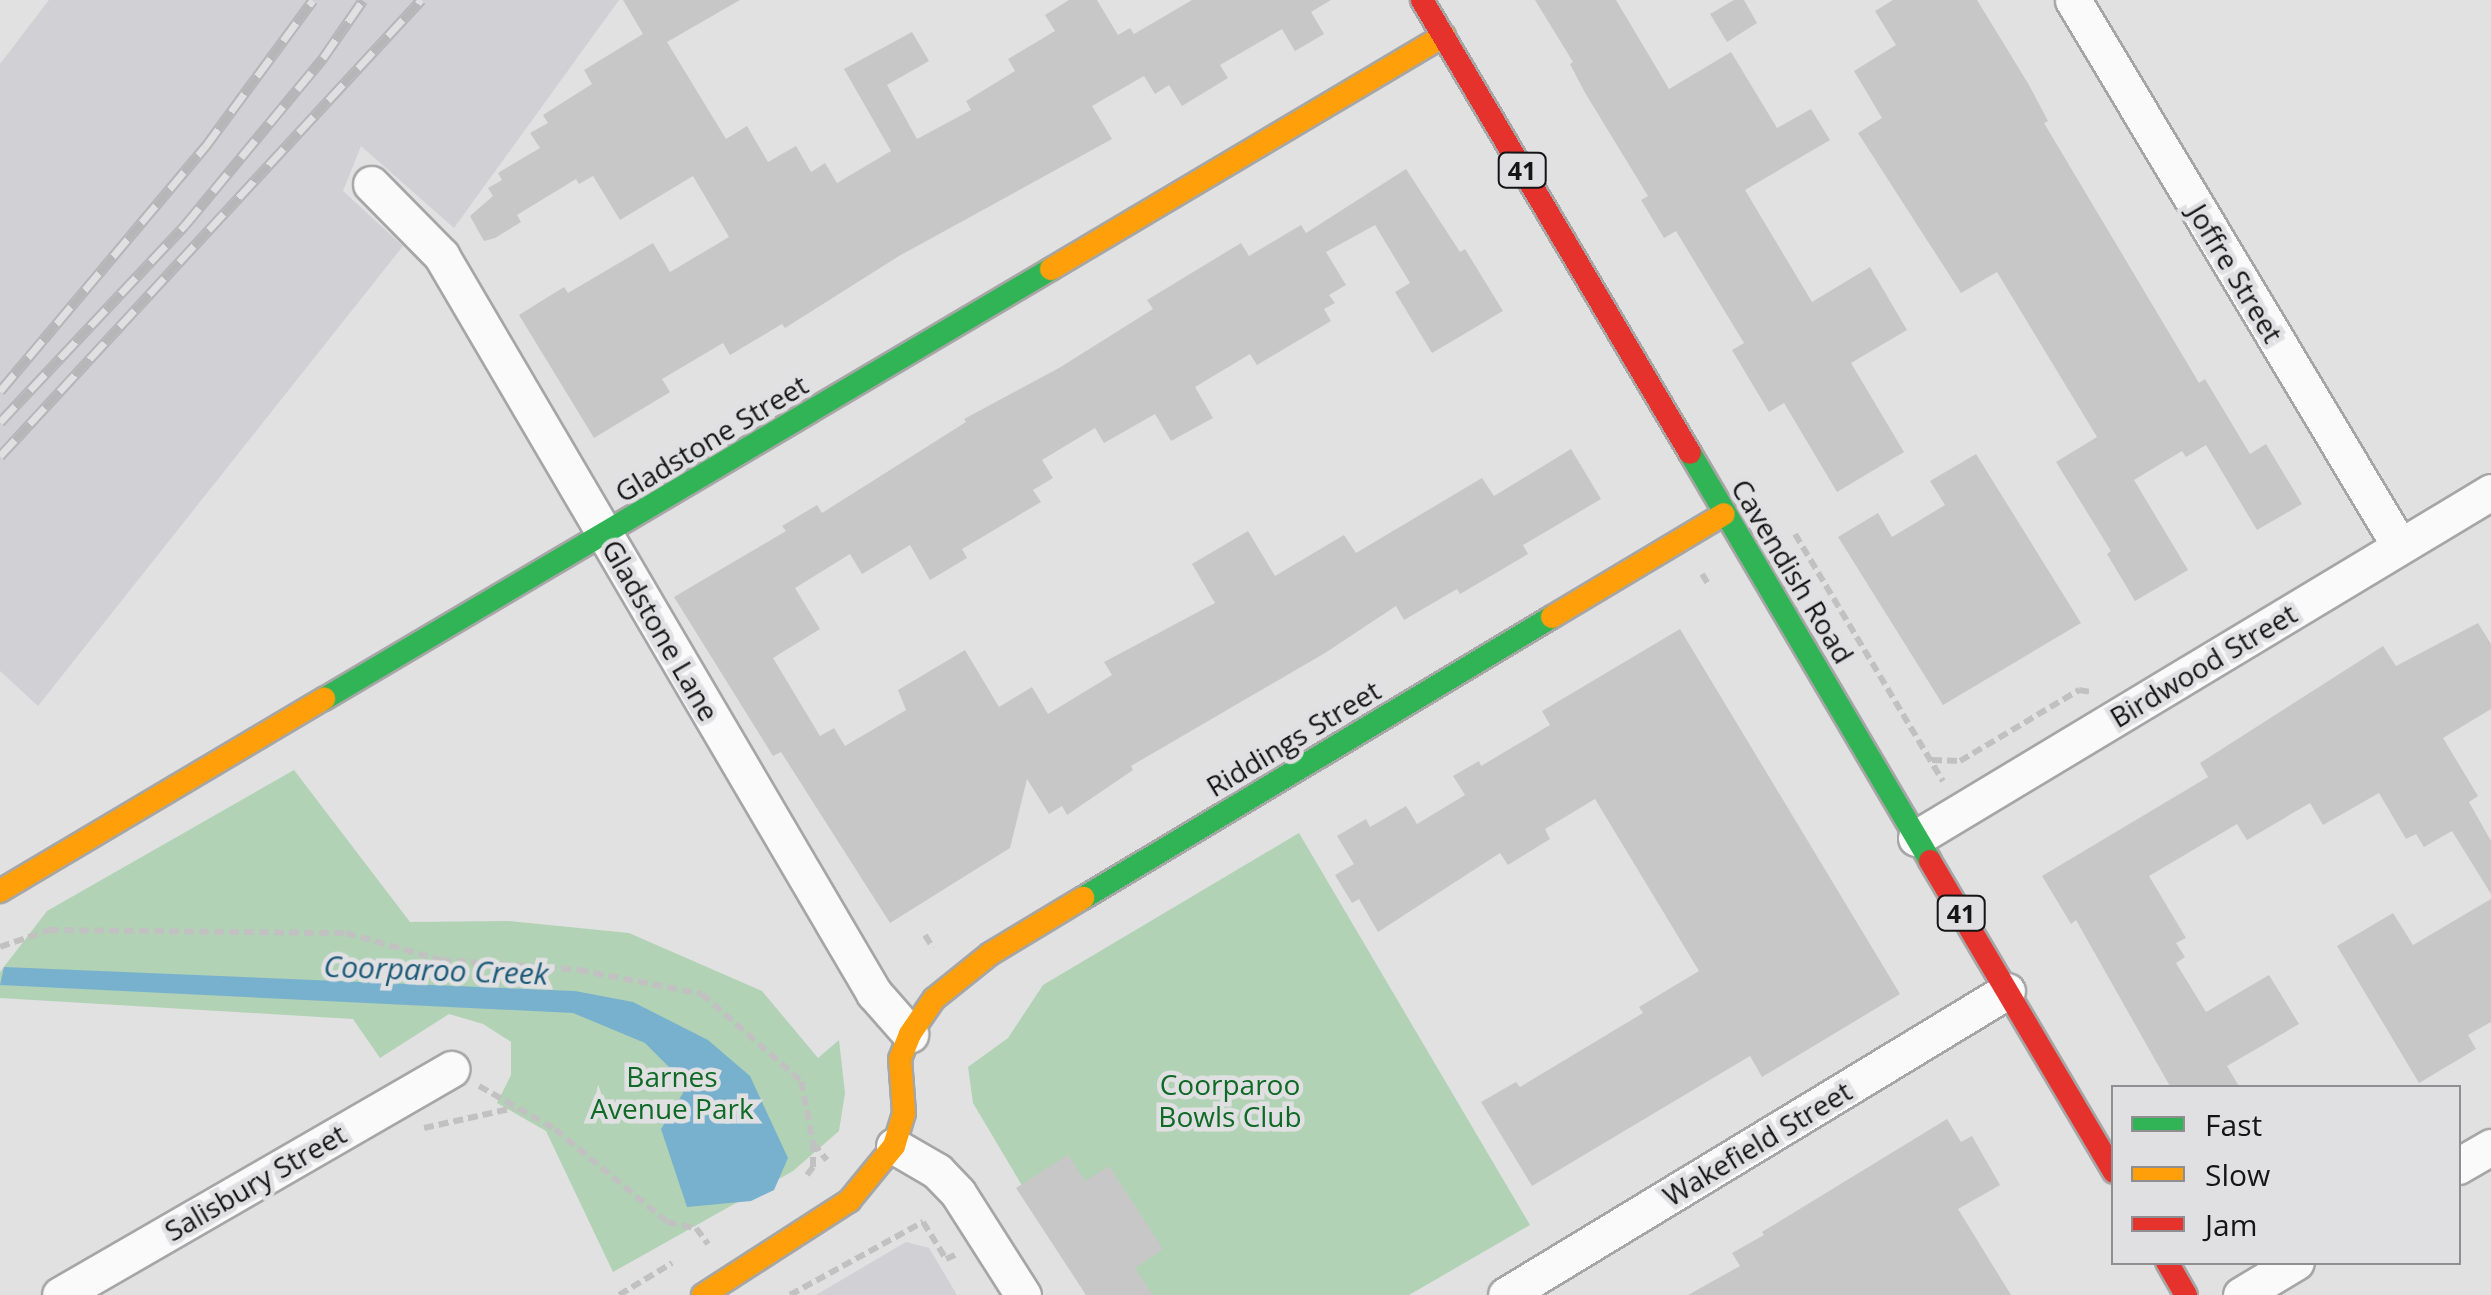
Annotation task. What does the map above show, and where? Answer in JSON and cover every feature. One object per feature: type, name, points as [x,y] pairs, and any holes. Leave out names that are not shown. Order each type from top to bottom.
[{"type":"street","name":"Cavendish Road","points":[[1422,0],[2111,1167]]},
{"type":"street","name":"Joffre Street","points":[[2073,0],[2399,545]]},
{"type":"street","name":"Gladstone Street","points":[[3,891],[1444,36]]},
{"type":"street","name":"Gladstone Lane","points":[[370,184],[441,255],[884,1008],[910,1034]]},
{"type":"street","name":"Birdwood Street","points":[[1916,838],[2491,492]]},
{"type":"street","name":"Riddings Street","points":[[910,1034],[934,999],[990,954],[1724,514]]},
{"type":"street","name":"Wakefield Street","points":[[1506,1295],[2006,990]]},
{"type":"street","points":[[703,1295],[849,1200],[894,1146],[904,1114],[900,1059],[910,1034]]},
{"type":"street","name":"Salisbury Street","points":[[60,1295],[450,1068]]},
{"type":"street","points":[[894,1146],[938,1171],[990,1239],[1024,1295]]},
{"type":"street","points":[[2461,1164],[2491,1146]]},
{"type":"street","points":[[2169,1265],[2186,1295]]},
{"type":"street","points":[[2241,1295],[2291,1265]]},
{"type":"path","points":[[1786,518],[1943,781]]},
{"type":"path","points":[[1931,760],[1960,761],[2080,690],[2103,695]]},
{"type":"path","points":[[0,948],[49,930],[346,934],[441,960],[579,970],[702,994],[801,1081],[813,1143],[832,1166]]},
{"type":"path","points":[[490,1093],[554,1129],[668,1222],[702,1233]]},
{"type":"path","points":[[420,1129],[515,1107]]},
{"type":"path","points":[[790,1295],[923,1222],[946,1259],[990,1239]]},
{"type":"path","points":[[870,1238],[876,1248]]},
{"type":"shaded area","points":[[49,0],[619,0],[454,228],[361,146],[343,191],[403,246],[38,706],[0,671],[0,64]]},
{"type":"shaded area","points":[[906,1242],[929,1248],[957,1295],[816,1295]]},
{"type":"green space","name":"Barnes Avenue Park","points":[[294,770],[410,922],[509,921],[629,933],[762,991],[818,1058],[839,1040],[845,1093],[839,1131],[793,1171],[613,1272],[546,1131],[497,1103],[511,1075],[511,1042],[483,1024],[449,1014],[380,1058],[353,1019],[0,998],[0,972],[47,911]]},
{"type":"green space","name":"Coorparoo Bowls Club","points":[[1299,833],[1530,1225],[1409,1295],[1087,1295],[973,1103],[968,1067],[1008,1038],[1043,985]]},
{"type":"water","points":[[4,967],[575,991],[633,1002],[708,1040],[750,1076],[788,1158],[774,1190],[751,1201],[687,1207],[661,1129],[683,1093],[681,1079],[645,1043],[573,1013],[0,985]]},
{"type":"building","points":[[623,0],[740,0],[667,42],[726,139],[747,126],[768,162],[796,146],[811,172],[825,163],[837,183],[891,151],[844,69],[912,32],[929,61],[887,85],[917,139],[971,110],[966,101],[1015,71],[1008,59],[1055,31],[1045,15],[1069,0],[1097,0],[1118,35],[1130,28],[1134,34],[1192,0],[1331,0],[1311,12],[1324,34],[1295,51],[1282,29],[1220,65],[1228,78],[1182,106],[1169,85],[1155,94],[1144,76],[1092,106],[1112,139],[899,256],[785,328],[782,324],[730,355],[723,343],[662,379],[670,392],[594,438],[519,315],[564,287],[568,293],[653,243],[670,272],[729,237],[693,176],[620,220],[593,176],[579,184],[576,179],[517,215],[521,222],[495,238],[484,241],[470,216],[493,196],[488,188],[502,180],[498,173],[540,148],[530,133],[548,123],[543,115],[592,84],[584,70],[643,34]]},
{"type":"building","points":[[1535,0],[1616,0],[1669,89],[1731,52],[1777,128],[1811,109],[1830,140],[1745,190],[1812,302],[1870,267],[1907,330],[1851,363],[1904,452],[1837,492],[1784,403],[1769,412],[1732,350],[1744,343],[1676,231],[1664,238],[1641,200],[1648,196],[1584,91],[1570,64],[1573,62]]},
{"type":"building","points":[[1734,0],[1744,0],[1757,23],[1727,42],[1710,14]]},
{"type":"building","points":[[1893,0],[1977,0],[2029,85],[2048,121],[2044,123],[2199,383],[2205,379],[2250,454],[2266,444],[2302,504],[2257,530],[2206,445],[2186,457],[2182,451],[2134,480],[2188,570],[2135,601],[2107,554],[2111,551],[2056,462],[2097,437],[1997,272],[1961,293],[1858,133],[1882,118],[1854,71],[1896,45],[1875,11]]},
{"type":"building","points":[[1406,169],[1460,252],[1465,249],[1503,311],[1432,353],[1395,292],[1410,283],[1375,225],[1326,252],[1346,285],[1329,295],[1335,303],[1324,309],[1331,321],[1257,365],[1250,354],[1195,387],[1213,418],[1171,441],[1155,414],[1104,443],[1095,428],[1042,460],[1053,478],[1033,490],[1041,502],[962,549],[967,558],[930,580],[910,545],[862,574],[850,554],[795,588],[820,629],[773,658],[820,736],[834,728],[845,746],[906,710],[898,690],[965,650],[999,707],[1032,687],[1048,714],[1112,675],[1104,662],[1215,603],[1192,564],[1248,531],[1275,576],[1344,535],[1356,553],[1482,478],[1494,496],[1571,449],[1601,499],[1523,545],[1528,554],[1460,594],[1457,589],[1404,620],[1396,606],[1325,653],[1131,766],[1133,770],[1067,815],[1062,806],[1049,814],[1027,779],[1010,848],[890,923],[781,752],[773,756],[674,597],[786,531],[782,526],[817,505],[822,513],[966,422],[964,419],[1059,368],[1153,309],[1147,300],[1241,243],[1249,256],[1301,225],[1306,233]]},
{"type":"building","points":[[1976,454],[2081,623],[1943,705],[1838,537],[1878,513],[1892,537],[1945,505],[1930,481]]},
{"type":"building","points":[[2478,623],[2491,644],[2491,709],[2443,738],[2478,796],[2469,802],[2491,841],[2491,894],[2452,831],[2424,847],[2416,834],[2406,839],[2379,793],[2323,825],[2310,803],[2247,840],[2237,824],[2149,876],[2186,938],[2176,943],[2185,957],[2176,963],[2206,1012],[2269,975],[2299,1024],[2227,1066],[2238,1085],[2169,1085],[2076,920],[2071,924],[2042,876],[2208,777],[2200,763],[2383,646],[2396,666]]},
{"type":"building","points":[[1680,629],[1900,994],[1762,1077],[1750,1056],[1532,1186],[1481,1102],[1516,1082],[1520,1087],[1643,1013],[1639,1007],[1699,971],[1595,799],[1545,829],[1550,839],[1508,865],[1500,853],[1378,932],[1359,899],[1352,903],[1335,875],[1354,864],[1337,836],[1366,819],[1370,827],[1406,806],[1417,824],[1465,795],[1453,776],[1479,761],[1481,766],[1550,725],[1542,711]]},
{"type":"building","points":[[2491,899],[2491,1022],[2468,1035],[2476,1049],[2419,1083],[2337,946],[2393,913],[2413,945]]},
{"type":"building","points":[[1947,1119],[1961,1142],[1972,1136],[2000,1185],[1958,1209],[2011,1295],[1688,1295],[1740,1266],[1732,1253],[1764,1235],[1762,1232]]},
{"type":"building","points":[[1068,1155],[1085,1181],[1109,1166],[1163,1249],[1135,1268],[1153,1295],[1086,1295],[1016,1188]]},
{"type":"railway","points":[[0,391],[205,147],[313,0]]},
{"type":"railway","points":[[0,422],[185,225],[323,58],[363,0]]},
{"type":"railway","points":[[0,456],[421,0]]},
{"type":"traffic: fast","points":[[324,699],[1051,269]]},
{"type":"traffic: fast","points":[[1690,453],[1930,861]]},
{"type":"traffic: fast","points":[[1083,898],[1552,617]]},
{"type":"traffic: slow","points":[[1051,269],[1444,36]]},
{"type":"traffic: slow","points":[[1552,617],[1724,514]]},
{"type":"traffic: slow","points":[[0,891],[324,699]]},
{"type":"traffic: slow","points":[[703,1295],[849,1201],[894,1146],[904,1113],[900,1059],[910,1034],[934,999],[990,954],[1083,898]]},
{"type":"traffic: jam","points":[[1422,0],[1690,453]]},
{"type":"traffic: jam","points":[[1930,861],[2111,1167]]},
{"type":"traffic: jam","points":[[2169,1265],[2186,1295]]},
{"type":"water label","name":"Coorparoo Creek","points":[[436,970]]}]
